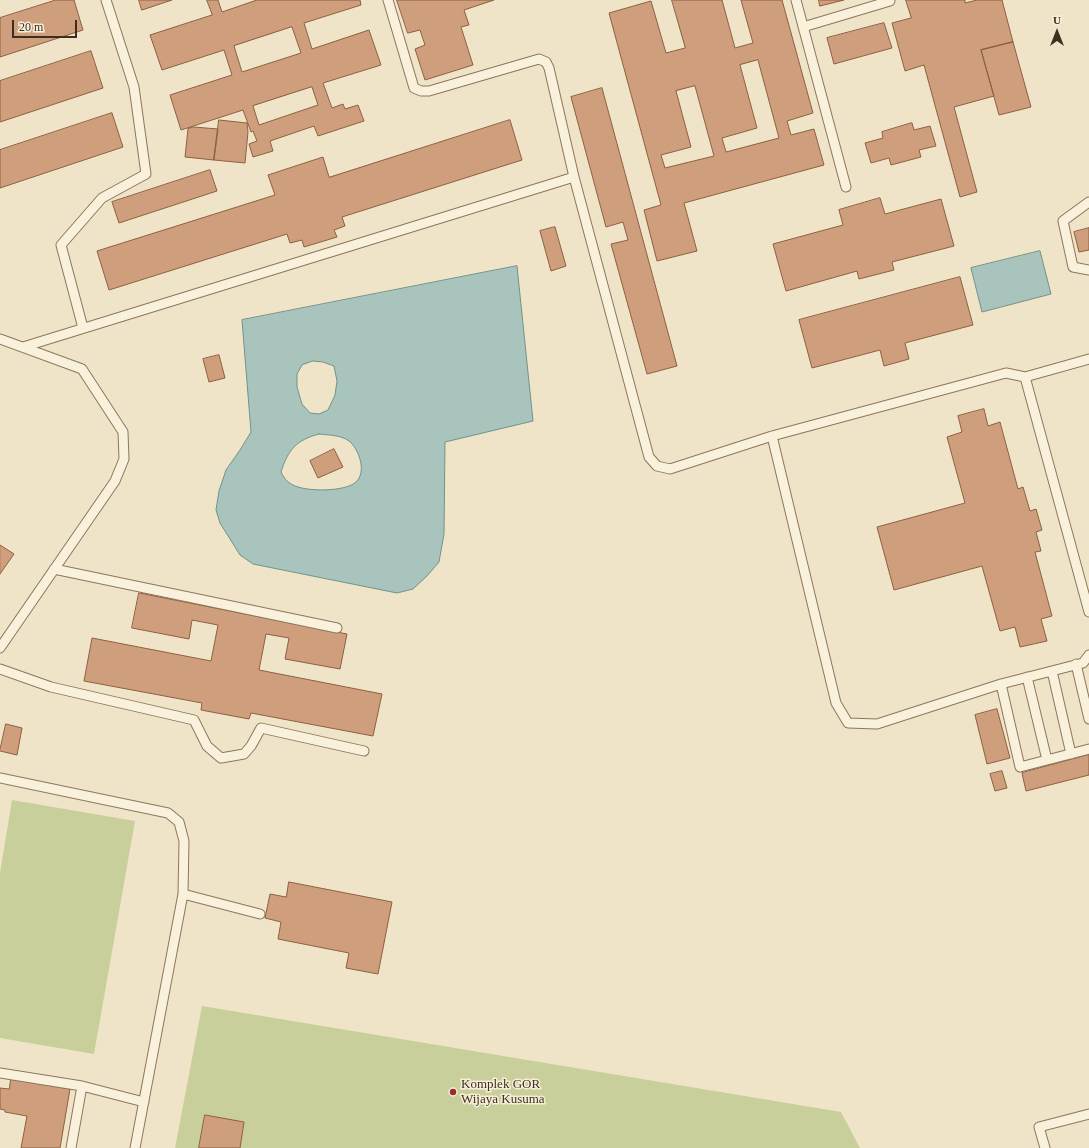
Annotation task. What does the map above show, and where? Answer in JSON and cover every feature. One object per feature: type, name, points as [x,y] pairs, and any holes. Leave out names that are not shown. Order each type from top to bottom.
[{"type":"lane","points":[[83,328],[61,244],[102,198],[146,174],[134,87],[106,0]]},
{"type":"lane","points":[[388,0],[414,88],[421,91],[429,91],[539,59],[546,62],[549,68],[574,177],[649,457],[657,466],[670,469],[772,436],[1006,373],[1024,377],[1089,359]]},
{"type":"lane","points":[[796,0],[846,187]]},
{"type":"lane","points":[[803,27],[890,1]]},
{"type":"lane","points":[[23,347],[574,177]]},
{"type":"lane","points":[[1089,202],[1063,221],[1073,267],[1089,270]]},
{"type":"lane","points":[[0,339],[82,369],[123,432],[124,459],[115,481],[0,648]]},
{"type":"lane","points":[[1024,377],[1089,612]]},
{"type":"lane","points":[[772,436],[836,703],[848,723],[876,724],[1001,684],[1083,663],[1089,655]]},
{"type":"lane","points":[[54,569],[337,628]]},
{"type":"lane","points":[[1076,664],[1089,719]]},
{"type":"lane","points":[[0,669],[51,687],[194,720],[207,746],[221,758],[244,754],[251,746],[261,728],[364,751]]},
{"type":"lane","points":[[1052,671],[1071,754]]},
{"type":"lane","points":[[1027,677],[1047,760]]},
{"type":"lane","points":[[1001,684],[1020,767],[1089,749]]},
{"type":"lane","points":[[0,778],[168,813],[179,822],[184,841],[183,894],[135,1148]]},
{"type":"lane","points":[[183,894],[260,914]]},
{"type":"lane","points":[[0,1073],[82,1086],[144,1102]]},
{"type":"lane","points":[[71,1148],[82,1086]]},
{"type":"lane","points":[[1045,1148],[1039,1127],[1089,1114]]},
{"type":"green space","points":[[12,800],[135,821],[94,1054],[0,1038],[0,873]]},
{"type":"green space","name":"Komplek GOR Wijaya Kusuma","points":[[202,1006],[841,1112],[860,1148],[175,1148]]},
{"type":"water","points":[[1040,251],[1051,294],[982,312],[971,268]]},
{"type":"water","points":[[517,266],[533,421],[445,442],[444,534],[439,562],[413,589],[397,593],[253,564],[240,555],[220,523],[216,510],[219,491],[226,470],[251,432],[242,320]],"holes":[[[313,361],[323,362],[334,366],[337,381],[335,395],[328,410],[319,414],[310,413],[302,404],[297,387],[297,374],[302,365]],[[319,434],[342,438],[349,441],[353,445],[359,455],[361,467],[361,472],[356,482],[343,488],[316,490],[299,487],[287,481],[281,472],[290,452],[304,439]]]},
{"type":"building","points":[[56,0],[74,0],[83,30],[0,57],[0,18]]},
{"type":"building","points":[[139,0],[172,0],[142,10]]},
{"type":"building","points":[[207,0],[218,0],[222,12],[257,0],[360,0],[361,5],[304,23],[312,49],[369,30],[381,65],[323,83],[332,108],[343,104],[345,109],[358,105],[364,121],[318,136],[314,126],[270,141],[273,151],[253,157],[249,144],[257,141],[253,131],[251,132],[243,110],[181,130],[170,95],[232,75],[224,50],[162,70],[150,35],[212,15]],"holes":[[[292,27],[301,53],[242,72],[234,46]],[[312,87],[318,105],[259,125],[253,106]]]},
{"type":"building","points":[[397,0],[494,0],[464,10],[469,25],[461,27],[473,65],[425,80],[415,49],[425,45],[420,30],[408,33]]},
{"type":"building","points":[[672,0],[722,0],[735,48],[753,43],[741,0],[782,0],[813,113],[787,121],[791,135],[814,129],[824,165],[684,203],[697,251],[657,261],[644,210],[661,205],[609,13],[651,1],[666,53],[685,48]],"holes":[[[758,60],[779,138],[726,152],[722,138],[757,128],[740,65]],[[695,86],[714,156],[665,168],[661,155],[691,147],[676,91]]]},
{"type":"building","points":[[819,0],[844,0],[820,6]]},
{"type":"building","points":[[906,0],[965,0],[965,3],[977,0],[1002,0],[1013,42],[981,50],[994,96],[954,107],[977,192],[960,197],[924,65],[905,71],[892,23],[911,18]]},
{"type":"building","points":[[884,23],[892,48],[834,64],[827,38]]},
{"type":"building","points":[[1013,42],[1031,107],[999,115],[981,50]]},
{"type":"building","points":[[91,51],[103,88],[0,122],[0,81]]},
{"type":"building","points":[[602,88],[677,366],[647,374],[611,244],[628,240],[623,222],[606,227],[571,97]]},
{"type":"building","points":[[112,113],[123,147],[0,188],[0,150]]},
{"type":"building","points":[[219,120],[247,123],[248,132],[245,163],[214,160]]},
{"type":"building","points":[[510,120],[522,160],[342,217],[345,226],[334,230],[337,237],[304,247],[302,240],[290,243],[287,234],[109,290],[97,251],[275,195],[268,175],[323,157],[329,177]]},
{"type":"building","points":[[912,123],[914,130],[930,126],[936,146],[919,150],[921,157],[891,165],[889,158],[871,163],[865,143],[883,138],[882,132]]},
{"type":"building","points":[[194,127],[218,129],[214,160],[185,157],[188,129]]},
{"type":"building","points":[[210,170],[217,191],[119,223],[112,202]]},
{"type":"building","points":[[880,198],[885,214],[941,199],[954,246],[892,262],[894,270],[859,279],[857,271],[786,291],[773,244],[843,225],[839,210]]},
{"type":"building","points":[[555,227],[566,266],[551,271],[540,231]]},
{"type":"building","points":[[1089,228],[1089,250],[1079,252],[1074,232]]},
{"type":"building","points":[[960,277],[973,325],[905,343],[909,359],[884,366],[880,350],[812,368],[799,320]]},
{"type":"building","points":[[219,355],[225,378],[209,382],[203,359]]},
{"type":"building","points":[[984,409],[988,426],[1000,422],[1018,489],[1023,487],[1030,511],[1036,509],[1042,530],[1036,532],[1041,551],[1035,552],[1052,616],[1041,619],[1047,641],[1020,647],[1015,627],[1000,631],[982,566],[894,590],[877,527],[965,503],[947,437],[962,432],[958,416]]},
{"type":"building","points":[[334,449],[343,467],[318,478],[310,461]]},
{"type":"building","points":[[0,545],[14,554],[0,574]]},
{"type":"building","points":[[139,593],[347,634],[340,669],[285,659],[289,638],[266,634],[259,670],[382,694],[373,736],[251,713],[249,719],[201,710],[202,703],[84,681],[92,638],[211,661],[218,625],[192,620],[189,639],[132,628]]},
{"type":"building","points":[[997,709],[1010,758],[987,764],[975,715]]},
{"type":"building","points":[[6,724],[22,728],[17,755],[0,751]]},
{"type":"building","points":[[1089,755],[1089,775],[1026,791],[1022,773]]},
{"type":"building","points":[[1002,771],[1007,788],[995,791],[990,774]]},
{"type":"building","points":[[289,882],[392,902],[378,974],[346,968],[349,953],[278,939],[281,922],[265,918],[270,894],[286,897]]},
{"type":"building","points":[[11,1079],[70,1089],[60,1148],[21,1148],[27,1116],[5,1112],[5,1110],[0,1109],[0,1088],[9,1089]]},
{"type":"building","points":[[205,1115],[244,1122],[240,1148],[199,1148]]},
{"type":"place","name":"Komplek GOR Wijaya Kusuma","points":[[453,1092]]}]
